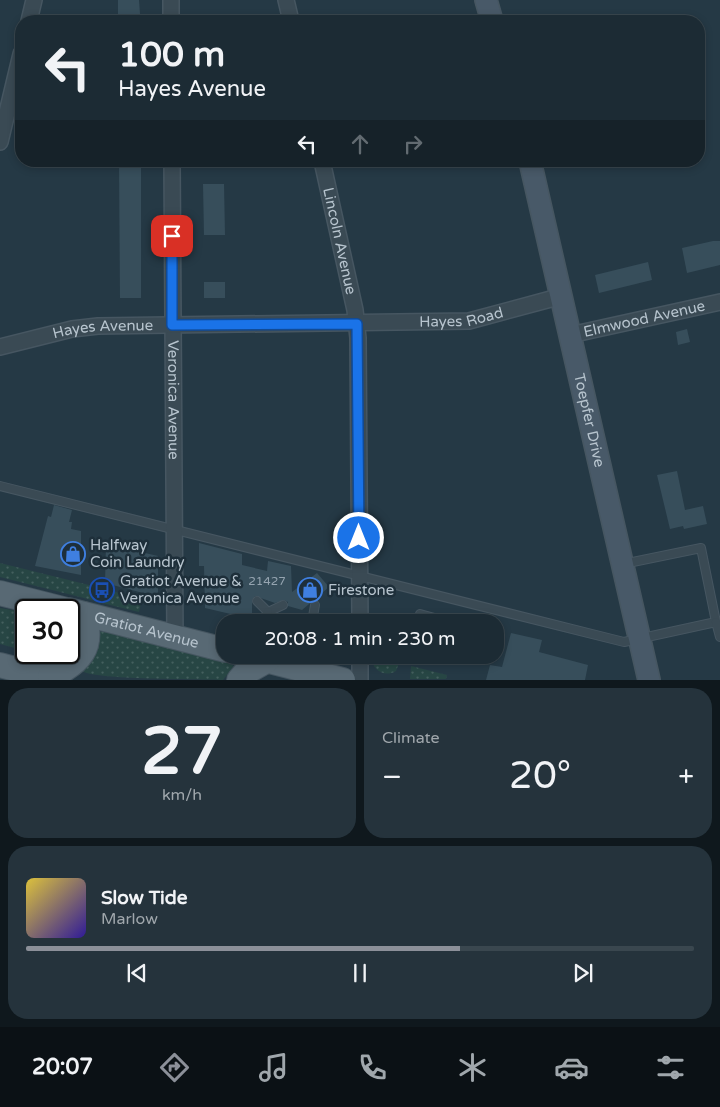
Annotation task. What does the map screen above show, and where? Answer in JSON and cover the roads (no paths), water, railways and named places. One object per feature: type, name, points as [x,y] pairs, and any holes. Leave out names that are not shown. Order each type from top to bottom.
[{"type":"main road","name":"Gratiot Avenue","points":[[0,593],[24,599]]},
{"type":"main road","name":"Gratiot Avenue","points":[[80,613],[216,648]]},
{"type":"main road","points":[[80,622],[88,635],[83,654],[80,657]]},
{"type":"main road","points":[[0,665],[54,678],[72,664]]},
{"type":"main road","points":[[239,680],[253,664]]},
{"type":"main road","points":[[296,664],[343,680]]},
{"type":"street","points":[[30,15],[34,0]]},
{"type":"street","points":[[171,0],[171,15]]},
{"type":"street","points":[[286,0],[290,15]]},
{"type":"street","points":[[486,0],[490,15]]},
{"type":"street","points":[[0,142],[15,79]]},
{"type":"street","name":"Veronica Avenue","points":[[172,167],[175,637]]},
{"type":"street","name":"Lincoln Avenue","points":[[323,167],[357,324],[360,614]]},
{"type":"street","name":"Toepfer Drive","points":[[531,167],[649,680]]},
{"type":"street","name":"Hayes Road","points":[[357,324],[469,321],[562,296]]},
{"type":"street","name":"Elmwood Avenue","points":[[570,335],[720,302]]},
{"type":"street","name":"Hayes Avenue","points":[[0,347],[72,329],[98,326],[357,324]]},
{"type":"street","points":[[360,664],[360,680]]},
{"type":"lane","points":[[0,486],[612,640],[624,642],[716,622]]},
{"type":"lane","points":[[623,564],[701,548],[720,637]]},
{"type":"lane","points":[[260,601],[268,612]]},
{"type":"lane","points":[[268,612],[274,602]]},
{"type":"lane","points":[[268,612],[283,605]]},
{"type":"lane","points":[[313,614],[315,605]]},
{"type":"place","name":"Halfway Coin Laundry","points":[[73,554]]},
{"type":"place","name":"Gratiot Avenue & Veronica Avenue","points":[[102,590]]},
{"type":"place","name":"Firestone","points":[[310,590]]}]
